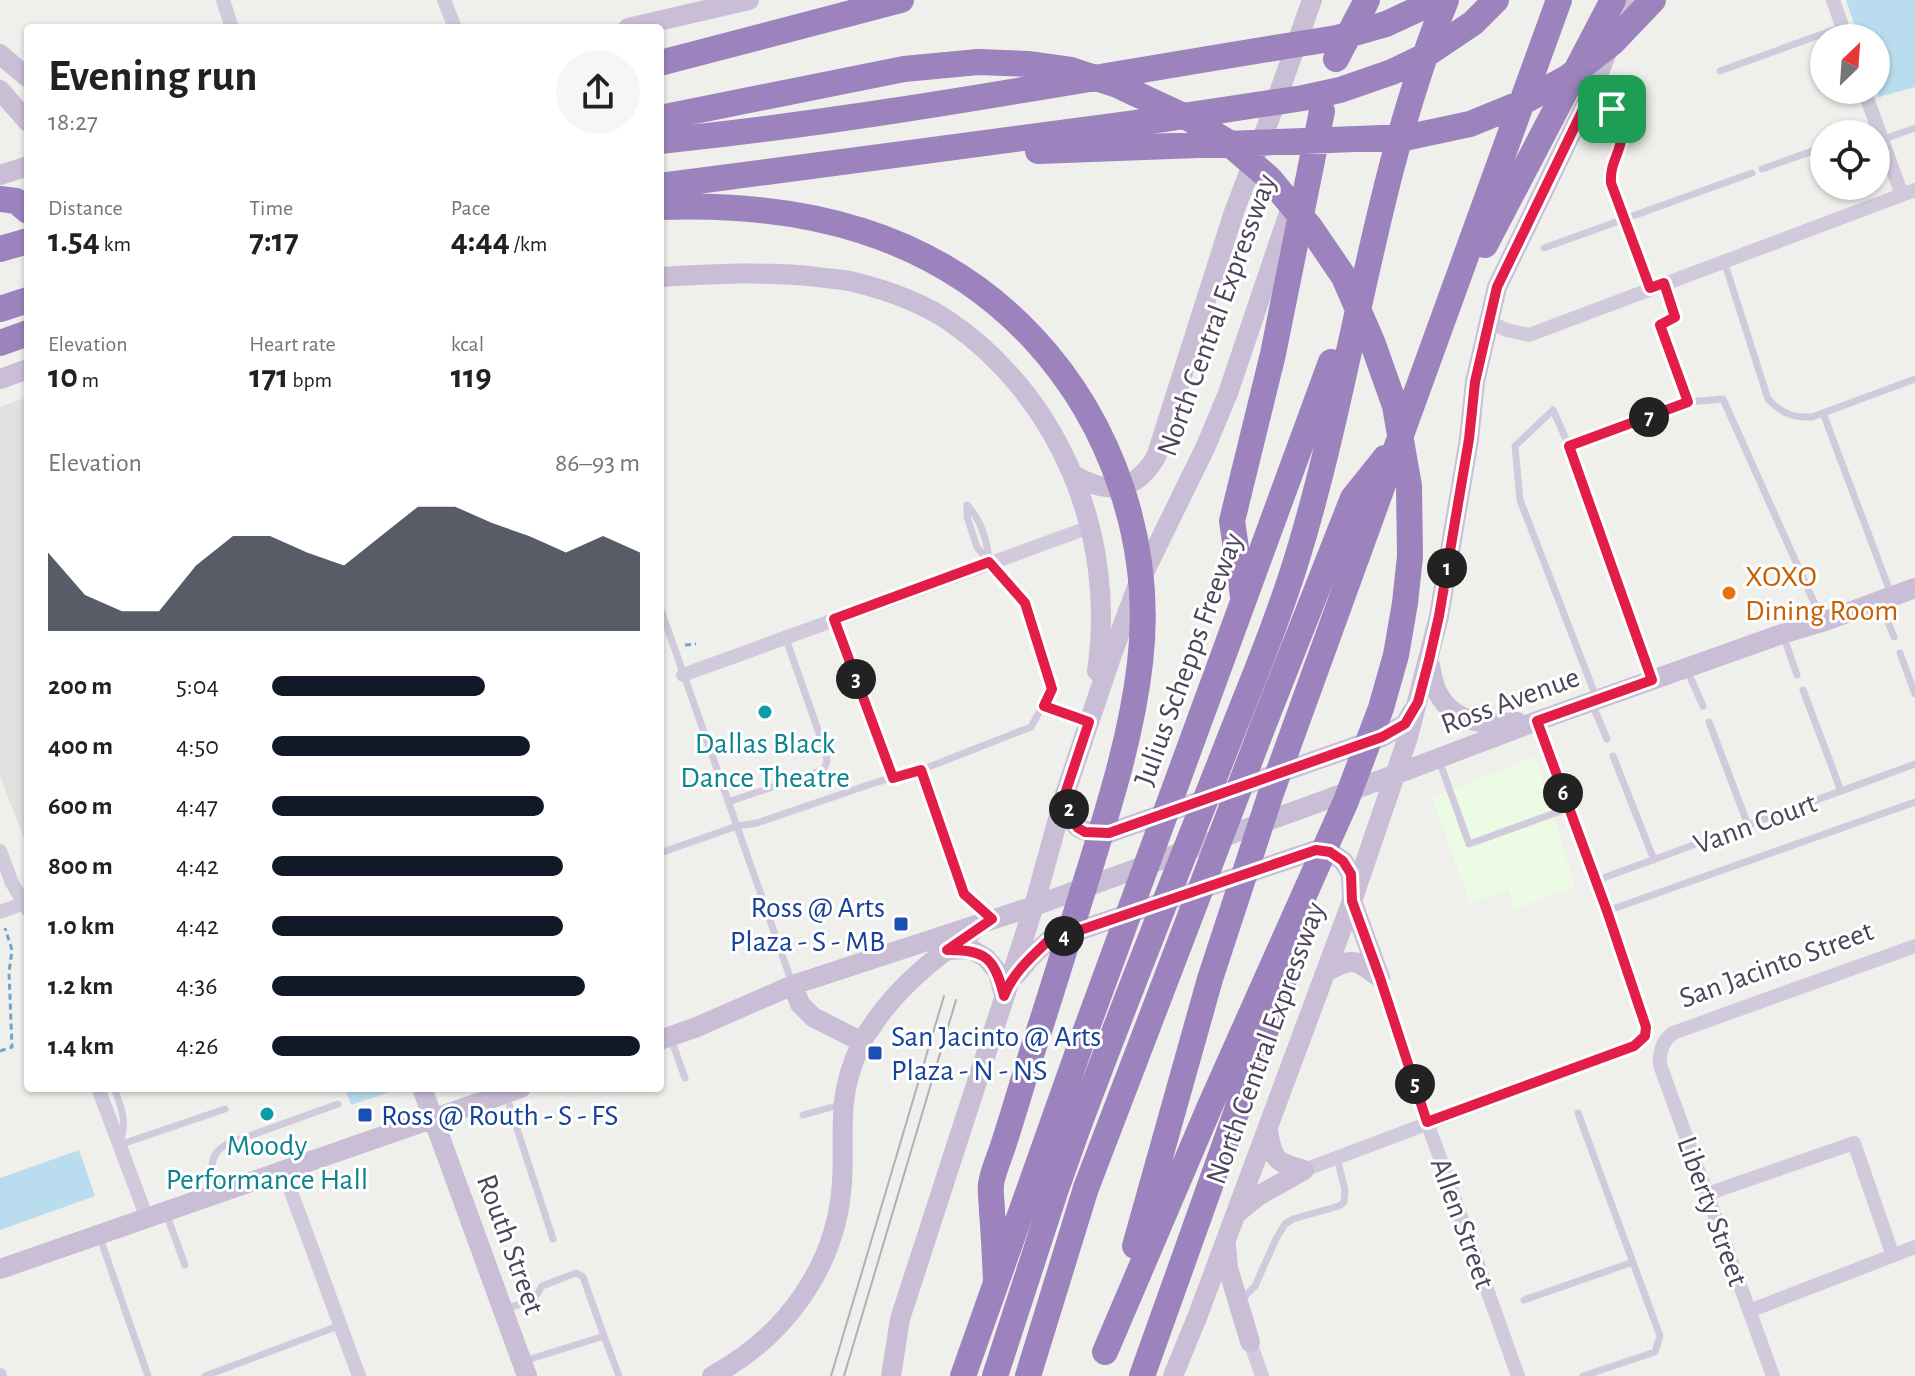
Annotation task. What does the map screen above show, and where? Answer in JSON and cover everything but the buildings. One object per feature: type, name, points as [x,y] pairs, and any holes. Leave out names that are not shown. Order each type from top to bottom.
[{"type":"highway","points":[[664,62],[901,0]]},
{"type":"highway","points":[[1336,59],[1367,0]]},
{"type":"highway","points":[[664,141],[929,106],[1337,38],[1386,24],[1438,0]]},
{"type":"highway","points":[[1028,1376],[1086,1188],[1168,971],[1250,722],[1312,507],[1392,162],[1411,96],[1446,0]]},
{"type":"highway","points":[[664,185],[1144,122],[1340,90],[1421,58],[1473,23],[1496,0]]},
{"type":"highway","points":[[1101,1364],[1210,979],[1290,737],[1559,0]]},
{"type":"highway","points":[[1420,382],[1467,281],[1613,0]]},
{"type":"highway","points":[[946,148],[991,152],[1409,137],[1470,124],[1519,104],[1567,78],[1612,43],[1653,0]]},
{"type":"highway","points":[[664,117],[904,69],[978,62],[1071,70],[1117,85],[1188,118],[1226,141],[1269,178],[1310,227],[1344,277],[1373,344],[1395,406],[1409,486],[1410,556],[1396,655],[1381,708],[1145,1365]]},
{"type":"highway","points":[[1244,600],[1232,521],[1273,354],[1322,111]]},
{"type":"highway","points":[[0,199],[16,201],[24,208]]},
{"type":"highway","points":[[0,210],[24,203]]},
{"type":"highway","points":[[664,207],[756,208],[844,224],[906,247],[968,282],[1007,312],[1041,347],[1071,385],[1103,441],[1129,511],[1142,585],[1142,647],[1135,697],[1113,794],[991,1183],[996,1282]]},
{"type":"highway","name":"Julius Schepps Freeway","points":[[963,1376],[1084,1035],[1338,343],[1374,234]]},
{"type":"highway","points":[[0,249],[24,242]]},
{"type":"highway","points":[[0,309],[24,301]]},
{"type":"highway","points":[[0,343],[24,334]]},
{"type":"highway","points":[[995,1376],[1064,1168],[1143,961],[1353,498],[1400,439]]},
{"type":"highway","points":[[1101,1364],[1216,1092],[1346,801]]},
{"type":"main road","points":[[645,24],[749,0]]},
{"type":"main road","points":[[1074,475],[1088,483],[1120,487],[1135,482],[1150,468],[1156,457],[1234,212],[1312,0]]},
{"type":"main road","name":"North Central Expressway","points":[[891,1376],[900,1319],[1034,906],[1089,722],[1137,587],[1206,446],[1228,393],[1322,111],[1354,0]]},
{"type":"main road","name":"North Central Expressway","points":[[1173,1376],[1352,901],[1418,702],[1439,616],[1469,439],[1475,382],[1497,287],[1592,91],[1627,0]]},
{"type":"main road","points":[[0,54],[24,75]]},
{"type":"main road","points":[[0,90],[24,117]]},
{"type":"main road","points":[[0,175],[24,167]]},
{"type":"main road","points":[[664,277],[729,273],[851,281],[903,297],[946,319],[981,345],[1012,377],[1059,443],[1074,475],[1090,527],[1100,579],[1102,621],[1089,722]]},
{"type":"main road","points":[[0,379],[24,370]]},
{"type":"main road","name":"Ross Avenue","points":[[665,1039],[793,985],[1034,906],[1537,721],[1915,588]]},
{"type":"main road","points":[[1429,660],[1439,697],[1465,719],[1484,724],[1537,721]]},
{"type":"main road","points":[[1065,794],[1072,820],[1078,828],[1085,832],[1109,833],[1382,737],[1405,724],[1418,702]]},
{"type":"main road","points":[[947,950],[971,949],[986,958],[1007,990],[1031,957],[1048,941],[1316,850],[1330,852],[1343,861],[1351,874],[1352,901],[1380,978]]},
{"type":"main road","name":"Ross Avenue","points":[[862,1042],[888,1003],[910,979],[992,919]]},
{"type":"main road","points":[[1326,972],[1343,962],[1356,962],[1380,978]]},
{"type":"main road","points":[[712,1376],[735,1364],[765,1341],[788,1317],[813,1279],[834,1232],[842,1184],[844,1104],[862,1042],[813,1017],[800,1004],[793,985]]},
{"type":"main road","name":"Routh Street","points":[[423,1092],[524,1369]]},
{"type":"main road","points":[[0,1269],[510,1092]]},
{"type":"main road","points":[[1268,1128],[1276,1157],[1283,1164],[1304,1170]]},
{"type":"main road","points":[[1236,1214],[1258,1196],[1304,1170]]},
{"type":"main road","points":[[1225,1242],[1228,1268],[1250,1342]]},
{"type":"street","points":[[223,0],[231,24]]},
{"type":"street","points":[[444,0],[453,24]]},
{"type":"street","points":[[1833,0],[1841,24]]},
{"type":"street","points":[[1592,91],[1612,109],[1622,132],[1621,145],[1610,170],[1611,183],[1657,286]]},
{"type":"street","points":[[1488,322],[1529,335],[1908,192],[1890,156]]},
{"type":"street","points":[[683,675],[1090,527]]},
{"type":"street","points":[[1304,1170],[1634,1046],[1645,1036],[1646,1027],[1607,911],[1537,721]]},
{"type":"street","points":[[0,851],[12,883],[24,901]]},
{"type":"street","points":[[0,912],[24,906]]},
{"type":"street","name":"San Jacinto Street","points":[[1662,1046],[1673,1033],[1915,946]]},
{"type":"street","name":"Allen Street","points":[[1380,978],[1427,1122],[1518,1376]]},
{"type":"street","name":"Liberty Street","points":[[1662,1046],[1660,1065],[1773,1376]]},
{"type":"street","points":[[99,1092],[119,1145],[156,1214]]},
{"type":"street","points":[[1707,1194],[1854,1143],[1893,1256]]},
{"type":"street","points":[[283,1170],[359,1376]]},
{"type":"street","points":[[1749,1311],[1915,1247]]},
{"type":"street","points":[[1250,1342],[1262,1376]]},
{"type":"lane","points":[[1720,71],[1810,43]]},
{"type":"lane","points":[[1890,132],[1915,128]]},
{"type":"lane","points":[[1762,169],[1810,152]]},
{"type":"lane","points":[[1544,248],[1752,173]]},
{"type":"lane","points":[[1724,261],[1768,399],[1787,415],[1812,417],[1915,379]]},
{"type":"lane","points":[[1657,286],[1675,317],[1660,325],[1688,402]]},
{"type":"lane","points":[[1569,446],[1688,402],[1723,399],[1822,622]]},
{"type":"lane","points":[[1607,739],[1520,500],[1515,446],[1553,410],[1569,446],[1652,680]]},
{"type":"lane","points":[[1823,413],[1886,598],[1894,637]]},
{"type":"lane","points":[[664,852],[921,770],[1031,727],[1052,689],[1025,603],[989,562],[977,547],[967,517],[967,505],[975,515],[987,544],[989,562]]},
{"type":"lane","points":[[664,619],[793,985]]},
{"type":"lane","points":[[834,619],[893,778]]},
{"type":"lane","points":[[1782,634],[1797,675]]},
{"type":"lane","points":[[728,802],[823,770],[827,762],[785,636]]},
{"type":"lane","points":[[1900,653],[1915,694]]},
{"type":"lane","points":[[1686,668],[1703,706]]},
{"type":"lane","points":[[1803,690],[1841,791]]},
{"type":"lane","points":[[1044,706],[1089,722]]},
{"type":"lane","points":[[1709,722],[1748,825]]},
{"type":"lane","points":[[1613,756],[1654,860]]},
{"type":"lane","points":[[1438,758],[1469,844],[1569,808]]},
{"type":"lane","name":"Vann Court","points":[[1595,881],[1915,764]]},
{"type":"lane","points":[[921,770],[964,894],[992,919]]},
{"type":"lane","points":[[1607,911],[1915,802]]},
{"type":"lane","points":[[665,1039],[685,1078]]},
{"type":"lane","points":[[115,1092],[124,1117],[119,1145]]},
{"type":"lane","points":[[513,1092],[553,1239]]},
{"type":"lane","points":[[219,1192],[211,1168],[219,1149],[338,1104]]},
{"type":"lane","points":[[803,1115],[844,1104]]},
{"type":"lane","points":[[119,1145],[225,1109]]},
{"type":"lane","points":[[1578,1113],[1660,1336],[1655,1352],[1601,1373],[1583,1376]]},
{"type":"lane","points":[[1240,1302],[1255,1286],[1285,1224],[1344,1202],[1345,1190],[1337,1158]]},
{"type":"lane","points":[[156,1214],[185,1265]]},
{"type":"lane","points":[[98,1235],[148,1376]]},
{"type":"lane","points":[[1524,1300],[1633,1262]]},
{"type":"lane","points":[[503,1310],[534,1299],[542,1286],[576,1273],[583,1277],[619,1376]]},
{"type":"lane","points":[[205,1376],[341,1325]]},
{"type":"lane","points":[[524,1369],[604,1336]]},
{"type":"path","points":[[0,1051],[12,1047],[9,972],[12,950],[5,928]]},
{"type":"shaded area","points":[[1846,0],[1915,0],[1915,87],[1890,94],[1890,24],[1854,24]]},
{"type":"shaded area","points":[[24,398],[24,839],[0,776],[0,407]]},
{"type":"shaded area","points":[[1534,757],[1575,887],[1515,909],[1509,890],[1470,903],[1432,797]]},
{"type":"shaded area","points":[[346,1092],[390,1092],[351,1105]]},
{"type":"shaded area","points":[[79,1150],[95,1196],[0,1230],[0,1178]]},
{"type":"tram line","points":[[831,1376],[944,996]]},
{"type":"tram line","points":[[844,1376],[956,1000]]},
{"type":"place","name":"XOXO Dining Room","points":[[1729,593]]},
{"type":"place","name":"Dallas Black Dance Theatre","points":[[765,712]]},
{"type":"place","name":"Ross @ Arts Plaza - S - MB","points":[[901,924]]},
{"type":"place","name":"San Jacinto @ Arts Plaza - N - NS","points":[[875,1053]]},
{"type":"place","name":"Moody Performance Hall","points":[[267,1114]]},
{"type":"place","name":"Ross @ Routh - S - FS","points":[[365,1115]]},
{"type":"route","points":[[1592,91],[1612,109],[1622,132],[1621,145],[1610,170],[1611,183],[1650,288],[1664,283],[1675,317],[1660,325],[1688,402],[1569,446],[1652,680],[1537,721],[1607,911],[1646,1027],[1645,1036],[1634,1046],[1427,1122],[1352,901],[1351,874],[1343,861],[1330,852],[1316,850],[1048,941],[1009,984],[1004,996],[998,972],[986,958],[971,949],[947,950],[992,919],[964,894],[921,770],[893,778],[834,619],[989,562],[1025,603],[1052,689],[1044,706],[1089,722],[1065,794],[1072,820],[1085,832],[1109,833],[1382,737],[1405,724],[1418,702],[1439,616],[1469,439],[1475,382],[1497,287],[1592,91]]}]
